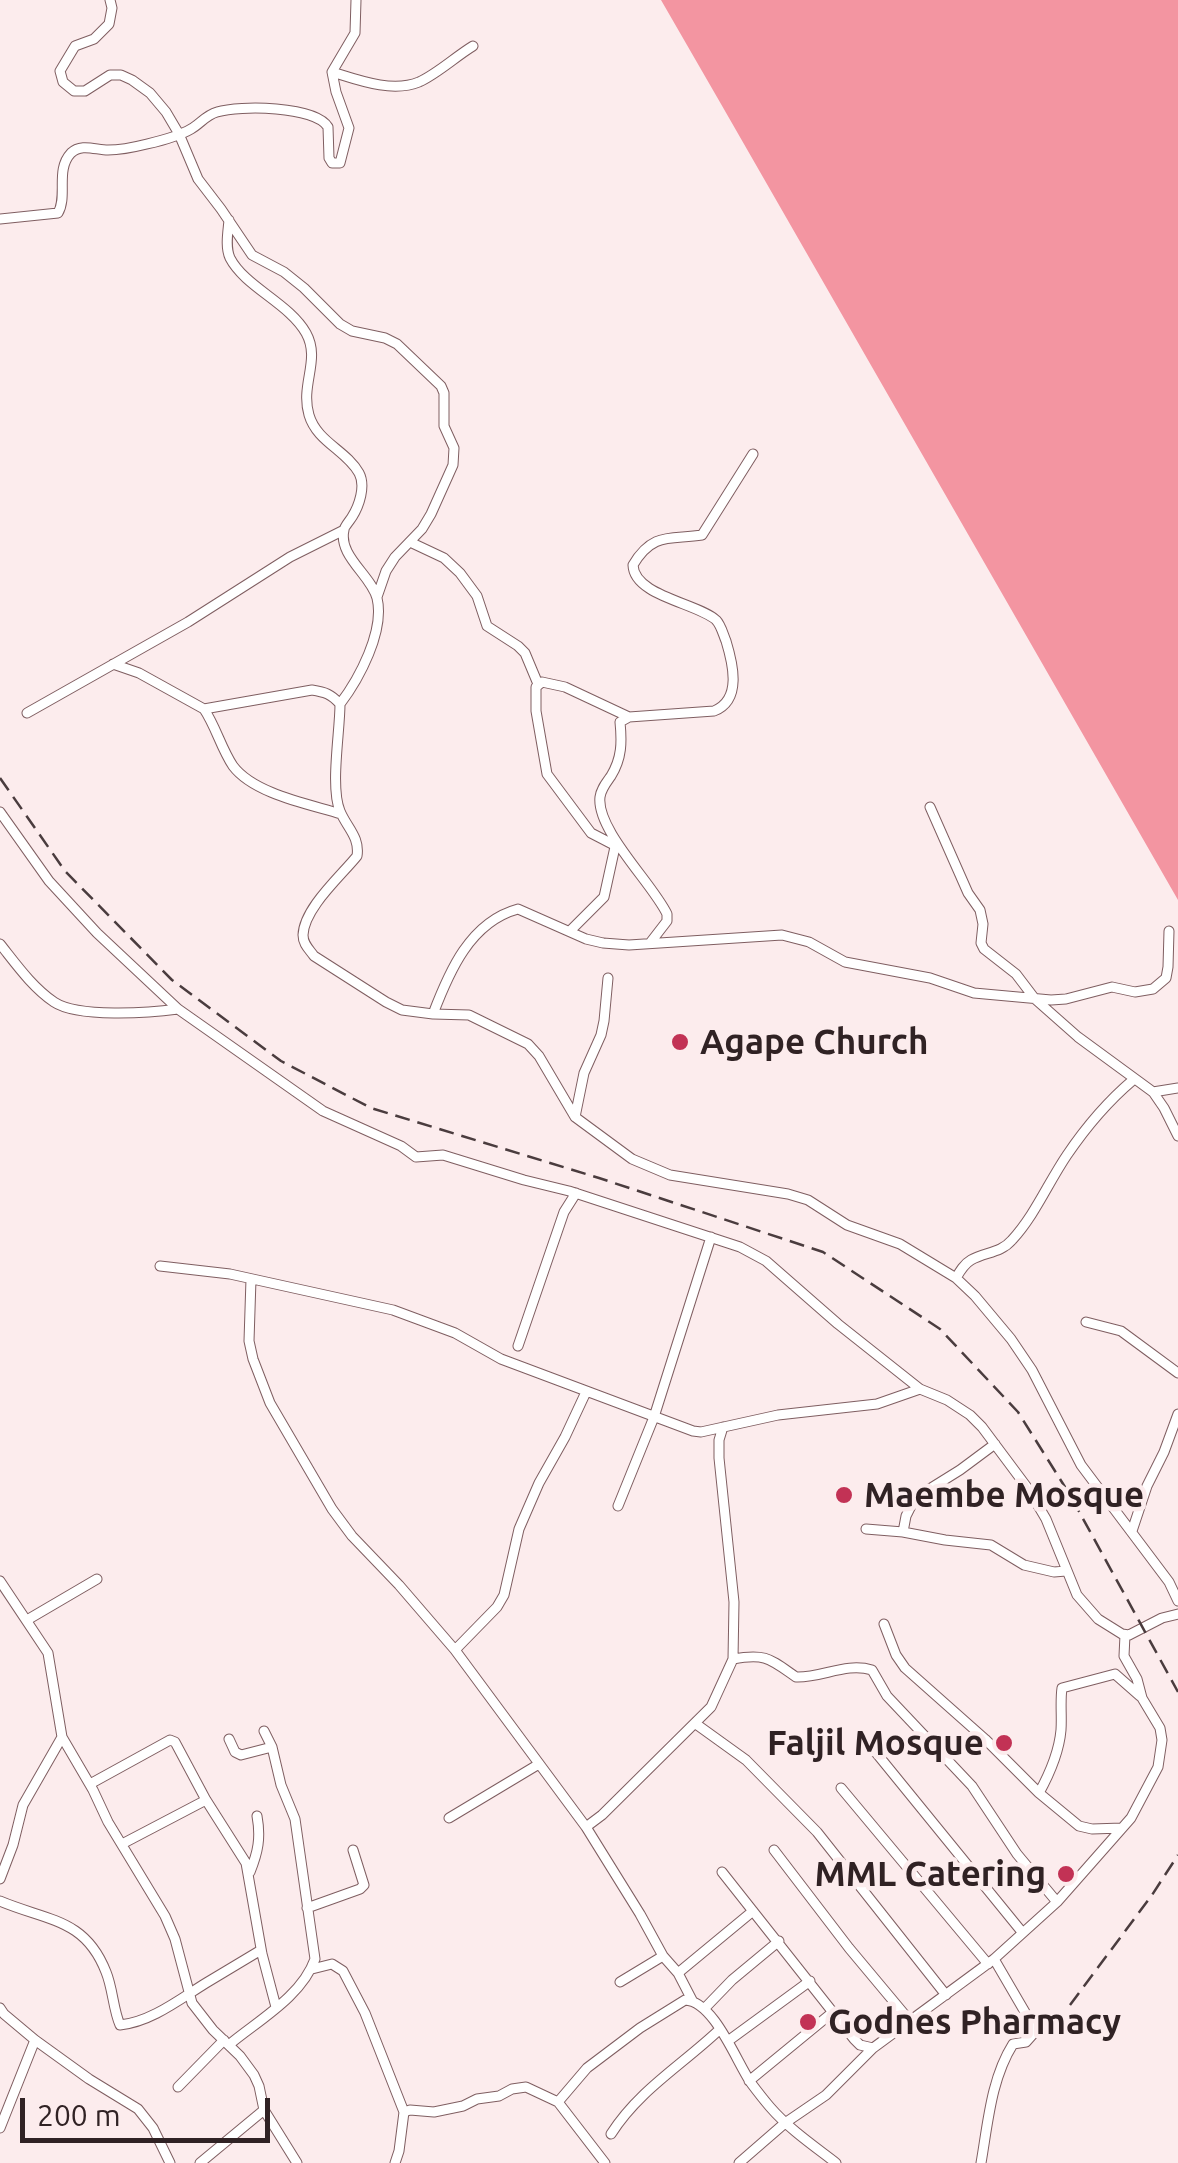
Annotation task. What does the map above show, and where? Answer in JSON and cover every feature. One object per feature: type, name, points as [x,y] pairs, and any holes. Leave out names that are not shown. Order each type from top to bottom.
[{"type":"street","points":[[110,0],[109,24],[94,39],[75,46],[60,71],[63,82],[74,92],[85,91],[110,76],[132,80],[158,103],[179,134],[198,179],[252,255],[284,272],[340,324],[397,344],[444,393],[444,426],[456,456],[431,514],[386,571],[377,597],[373,642],[364,668],[340,704],[336,790],[342,814],[357,839],[357,856],[316,906],[304,928],[306,946],[314,956],[402,1010],[468,1016],[528,1044],[540,1056],[576,1116],[632,1159],[670,1175],[808,1200],[847,1225],[900,1244],[956,1278],[1011,1338],[1032,1370],[1080,1465],[1174,1579],[1178,1601]]},
{"type":"street","points":[[0,219],[58,213],[62,206],[61,180],[74,150],[112,150],[152,143],[226,110],[266,108],[308,113],[328,127],[330,158],[332,163],[340,162],[349,128],[332,72],[353,38],[358,3]]},
{"type":"street","points":[[332,72],[362,81],[404,85],[420,81],[473,46]]},
{"type":"street","points":[[228,220],[230,258],[300,323],[312,344],[313,358],[306,384],[308,411],[318,434],[352,465],[362,481],[358,504],[344,530],[345,543],[377,597]]},
{"type":"street","points":[[650,943],[667,922],[667,914],[618,848],[600,806],[602,790],[616,768],[622,748],[620,722],[629,717],[714,711],[730,699],[734,676],[718,622],[638,580],[633,565],[649,547],[665,538],[702,535],[753,454]]},
{"type":"street","points":[[27,713],[188,622],[290,557],[344,530]]},
{"type":"street","points":[[410,542],[444,558],[460,572],[477,596],[487,626],[525,653],[538,684],[536,711],[547,774],[592,833],[618,848]]},
{"type":"street","points":[[113,664],[140,673],[204,709],[234,767],[245,779],[259,788],[342,814]]},
{"type":"street","points":[[538,684],[556,683],[629,717]]},
{"type":"street","points":[[204,709],[312,690],[327,693],[340,704]]},
{"type":"street","points":[[930,807],[968,893],[980,910],[984,949],[1016,974],[1036,999],[1078,1037],[1153,1092],[1178,1136]]},
{"type":"street","points":[[0,812],[50,882],[178,1010],[323,1111],[416,1157],[443,1155],[576,1194],[740,1247],[766,1261],[920,1389],[970,1415],[1029,1490],[1046,1519],[1077,1595],[1098,1619],[1125,1635],[1178,1614]]},
{"type":"street","points":[[570,931],[604,897],[618,848]]},
{"type":"street","points":[[433,1014],[452,968],[466,948],[487,924],[518,909],[603,944],[782,935],[809,942],[844,962],[930,978],[974,993],[1036,999],[1066,999],[1112,986],[1136,992],[1153,990],[1166,978],[1169,930]]},
{"type":"street","points":[[0,944],[21,972],[55,1003],[65,1007],[113,1013],[178,1010]]},
{"type":"street","points":[[576,1116],[584,1073],[604,1020],[608,978]]},
{"type":"street","points":[[956,1278],[973,1259],[1010,1243],[1092,1121],[1134,1080]]},
{"type":"street","points":[[1153,1092],[1178,1088]]},
{"type":"street","points":[[518,1346],[564,1212],[576,1194]]},
{"type":"street","points":[[618,1506],[654,1417],[711,1237]]},
{"type":"street","points":[[160,1266],[217,1272],[393,1310],[586,1392],[719,1440]]},
{"type":"street","points":[[251,1279],[249,1341],[253,1359],[278,1417],[332,1510],[455,1650],[586,1827],[663,1956],[678,1973],[692,2000],[704,2008],[728,2041],[749,2081],[785,2123],[836,2163]]},
{"type":"street","points":[[1086,1322],[1120,1331],[1178,1373]]},
{"type":"street","points":[[701,1432],[778,1415],[877,1404],[920,1389]]},
{"type":"street","points":[[455,1650],[504,1596],[520,1529],[586,1392]]},
{"type":"street","points":[[1132,1530],[1178,1414]]},
{"type":"street","points":[[586,1827],[711,1708],[732,1659],[734,1602],[719,1458],[723,1427]]},
{"type":"street","points":[[903,1532],[915,1498],[995,1444]]},
{"type":"street","points":[[866,1529],[991,1545],[1035,1568],[1066,1571]]},
{"type":"street","points":[[27,1620],[97,1579]]},
{"type":"street","points":[[0,1581],[48,1653],[62,1737],[165,1916],[175,1938],[189,1996],[200,2016],[254,2075],[264,2110],[297,2163]]},
{"type":"street","points":[[884,1624],[905,1668],[1039,1793],[1079,1826],[1122,1828]]},
{"type":"street","points":[[739,2163],[785,2123],[826,2095],[873,2048],[991,1962],[1057,1902],[1131,1818],[1150,1784],[1162,1750],[1160,1728],[1124,1656],[1125,1635]]},
{"type":"street","points":[[732,1659],[764,1656],[802,1678],[858,1666],[872,1670],[887,1696],[972,1786],[1017,1854],[1057,1902]]},
{"type":"street","points":[[1039,1793],[1058,1750],[1062,1688],[1115,1674],[1142,1698]]},
{"type":"street","points":[[696,1724],[746,1760],[817,1832],[946,1995]]},
{"type":"street","points":[[178,2087],[227,2042],[276,2007],[312,1969],[316,1952],[295,1820],[264,1731]]},
{"type":"street","points":[[860,1732],[1022,1932]]},
{"type":"street","points":[[0,1879],[24,1806],[62,1737]]},
{"type":"street","points":[[229,1739],[241,1755],[272,1747]]},
{"type":"street","points":[[90,1784],[170,1740],[178,1746],[246,1863],[276,2007]]},
{"type":"street","points":[[450,1818],[539,1764]]},
{"type":"street","points":[[841,1788],[991,1962],[1034,2033],[1026,2042],[1013,2044],[1002,2062],[981,2163]]},
{"type":"street","points":[[122,1844],[206,1800]]},
{"type":"street","points":[[249,1875],[261,1834],[257,1816]]},
{"type":"street","points":[[307,1908],[360,1889],[364,1884],[354,1850]]},
{"type":"street","points":[[774,1850],[910,2021]]},
{"type":"street","points":[[722,1872],[860,2044],[873,2048]]},
{"type":"street","points":[[0,1902],[51,1918],[79,1932],[108,1976],[120,2026],[135,2023],[189,1996],[262,1950]]},
{"type":"street","points":[[678,1973],[753,1911]]},
{"type":"street","points":[[704,2008],[779,1941]]},
{"type":"street","points":[[620,1982],[663,1956]]},
{"type":"street","points":[[312,1969],[332,1964],[343,1970],[365,2014],[404,2112],[395,2163]]},
{"type":"street","points":[[728,2041],[810,1981]]},
{"type":"street","points":[[558,2102],[587,2068],[679,2002],[692,2000]]},
{"type":"street","points":[[749,2081],[833,2012]]},
{"type":"street","points":[[1,2015],[138,2109],[153,2128],[170,2163]]},
{"type":"street","points":[[611,2134],[643,2094],[719,2030]]},
{"type":"street","points":[[0,2128],[35,2040]]},
{"type":"street","points":[[404,2112],[434,2112],[526,2087],[558,2102],[605,2163]]},
{"type":"street","points":[[200,2163],[264,2110]]},
{"type":"shaded area","points":[[661,0],[1178,0],[1178,900],[721,104]]},
{"type":"railway","points":[[0,778],[65,871],[172,980],[281,1061],[371,1108],[823,1252],[940,1329],[1018,1412],[1070,1495],[1178,1692]]},
{"type":"railway","points":[[1070,2005],[1178,1855]]},
{"type":"place","name":"Agape Church","points":[[680,1042]]},
{"type":"place","name":"Maembe Mosque","points":[[844,1495]]},
{"type":"place","name":"Faljil Mosque","points":[[1004,1743]]},
{"type":"place","name":"MML Catering","points":[[1066,1874]]},
{"type":"place","name":"Godnes Pharmacy","points":[[808,2022]]}]
